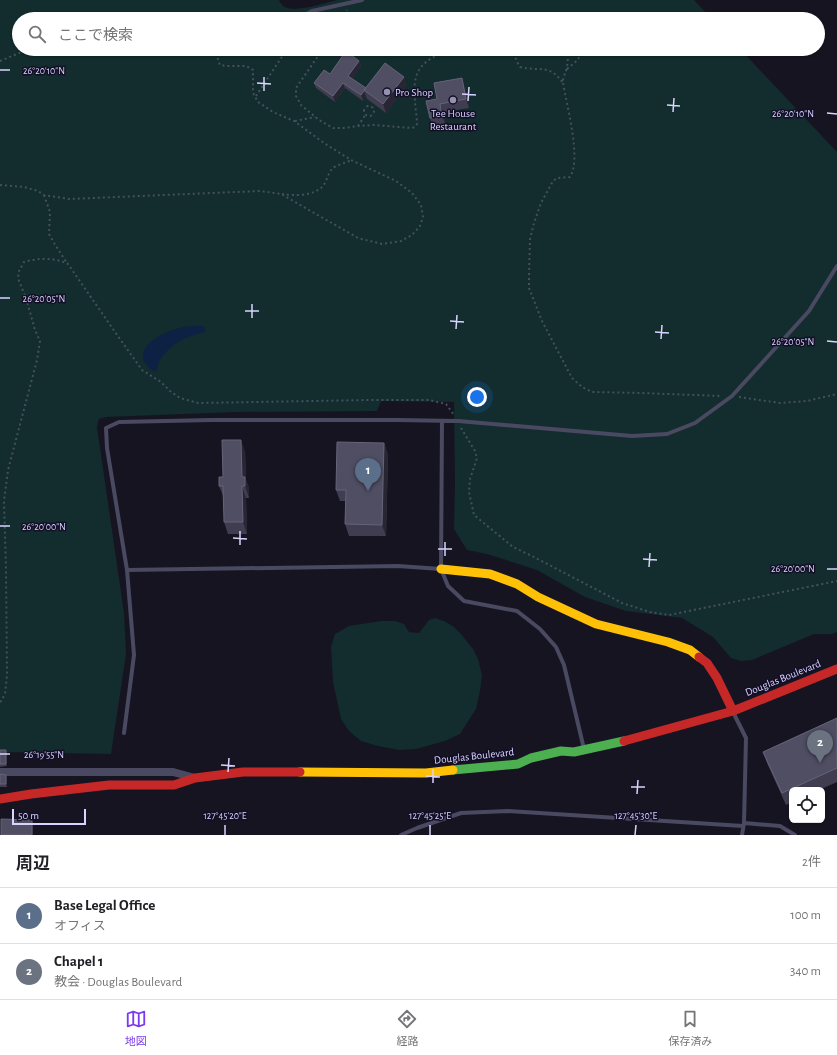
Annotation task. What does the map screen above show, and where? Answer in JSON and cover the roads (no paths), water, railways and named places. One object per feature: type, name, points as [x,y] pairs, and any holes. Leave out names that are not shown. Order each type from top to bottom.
[{"type":"street","points":[[441,569],[490,574],[517,584],[538,597],[596,624],[668,642],[690,650],[707,663],[717,678],[733,711]]},
{"type":"street","name":"Douglas Boulevard","points":[[0,799],[109,785],[174,785],[195,778],[244,772],[426,773],[518,764],[531,758],[561,751],[574,752],[616,743],[733,711],[837,669]]},
{"type":"street","points":[[0,772],[173,772],[195,778]]},
{"type":"lane","points":[[310,12],[362,0]]},
{"type":"lane","points":[[124,732],[134,655],[127,570],[107,448],[106,428],[118,422],[212,420],[442,420],[632,436],[666,434],[695,423],[732,396],[809,311],[837,266]]},
{"type":"lane","points":[[442,420],[441,569],[448,586],[464,601],[517,612],[540,629],[556,647],[564,664],[584,750]]},
{"type":"lane","points":[[127,570],[398,566],[441,569]]},
{"type":"lane","points":[[733,711],[746,738],[744,824],[742,835]]},
{"type":"lane","points":[[401,835],[461,813],[508,811],[780,826],[795,835]]},
{"type":"water","points":[[204,326],[205,332],[185,338],[169,349],[160,360],[156,371],[153,371],[144,361],[143,355],[145,349],[155,339],[169,331],[182,327]]},
{"type":"place","name":"Pro Shop","points":[[387,92]]},
{"type":"place","name":"Tee House Restaurant","points":[[453,100]]},
{"type":"place","name":"Base Legal Office","points":[[368,491]]},
{"type":"place","name":"Chapel 1","points":[[820,763]]}]
